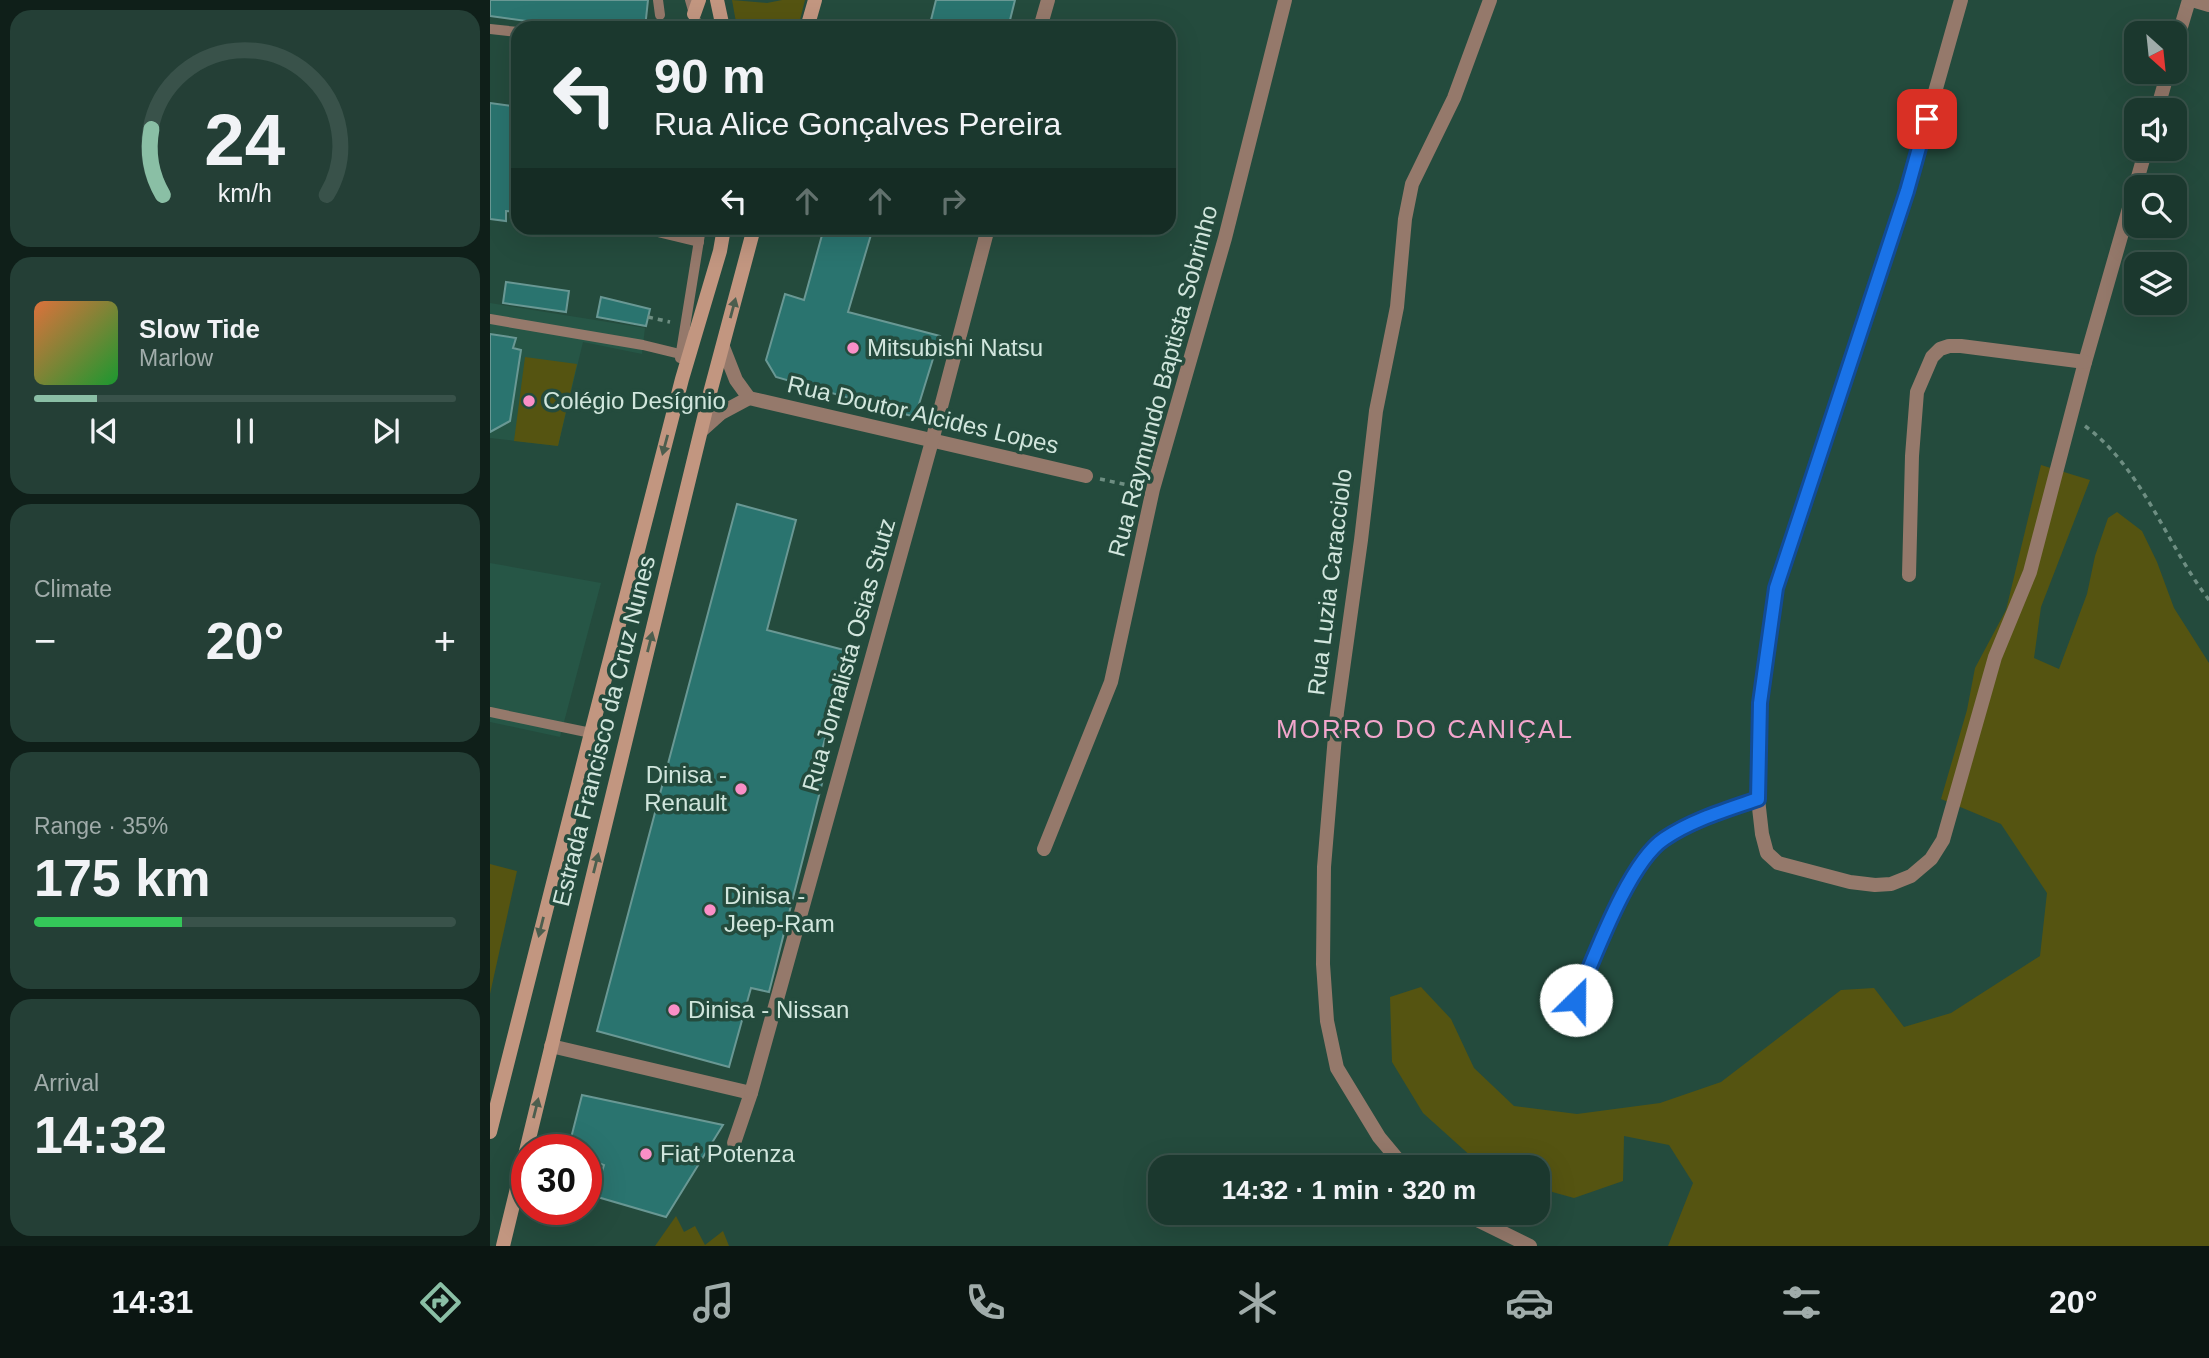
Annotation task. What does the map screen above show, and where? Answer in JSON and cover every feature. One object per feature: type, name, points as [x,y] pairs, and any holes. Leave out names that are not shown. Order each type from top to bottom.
[{"type":"main road","points":[[717,0],[722,21]]},
{"type":"main road","points":[[809,21],[815,0]]},
{"type":"main road","name":"Estrada Francisco da Cruz Nunes","points":[[490,1132],[682,379],[723,235]]},
{"type":"main road","name":"Estrada Francisco da Cruz Nunes","points":[[503,1246],[752,235]]},
{"type":"street","points":[[1042,21],[1048,0]]},
{"type":"street","name":"Rua Raymundo Baptista Sobrinho","points":[[1044,849],[1111,682],[1153,489],[1225,239],[1285,0]]},
{"type":"street","name":"Rua Luzia Caracciolo","points":[[1394,1155],[1379,1137],[1337,1068],[1327,1020],[1323,964],[1324,867],[1336,712],[1361,540],[1376,411],[1396,307],[1412,184],[1454,98],[1490,0]]},
{"type":"street","points":[[1961,0],[1907,191],[1776,588],[1760,703],[1758,799],[1767,853],[1778,863],[1818,875],[1875,886],[1891,884],[1911,876],[1931,859],[1943,840],[1995,657],[2030,572],[2085,362],[2143,161]]},
{"type":"street","points":[[2183,21],[2190,0],[2209,5]]},
{"type":"street","name":"Rua Jornalista Osias Stutz","points":[[734,1143],[751,1093],[932,441],[986,235]]},
{"type":"street","points":[[1909,575],[1912,456],[1917,392],[1932,357],[1941,349],[1961,346],[2085,362]]},
{"type":"street","name":"Rua Doutor Alcides Lopes","points":[[723,347],[736,380],[749,398]]},
{"type":"street","name":"Rua Doutor Alcides Lopes","points":[[702,430],[720,413],[749,398],[1086,476]]},
{"type":"street","points":[[1576,1000],[1610,921],[1648,855],[1661,841],[1692,822],[1758,799]]},
{"type":"street","points":[[551,1046],[751,1093]]},
{"type":"street","points":[[1487,1225],[1530,1246]]},
{"type":"lane","points":[[658,0],[660,15]]},
{"type":"lane","points":[[490,30],[511,32]]},
{"type":"lane","points":[[670,235],[699,242]]},
{"type":"lane","points":[[682,379],[680,354],[700,235]]},
{"type":"lane","points":[[490,319],[643,345],[680,354]]},
{"type":"lane","points":[[490,712],[591,733]]},
{"type":"path","points":[[648,317],[684,324]]},
{"type":"path","points":[[2071,416],[2097,435],[2133,477],[2189,574],[2209,600]]},
{"type":"path","points":[[1086,476],[1153,489]]},
{"type":"shaded area","points":[[732,0],[767,3],[805,0],[800,21],[736,21]]},
{"type":"shaded area","name":"Colégio Desígnio","points":[[490,303],[645,328],[642,354],[583,342],[558,446],[490,438]]},
{"type":"shaded area","points":[[525,357],[577,364],[558,446],[514,441]]},
{"type":"shaded area","points":[[2041,465],[2090,480],[2041,607],[2034,658],[2059,669],[2087,594],[2095,556],[2108,518],[2117,512],[2142,531],[2174,608],[2209,663],[2209,1246],[1668,1246],[1693,1183],[1669,1145],[1624,1136],[1623,1181],[1574,1198],[1550,1191],[1550,1155],[1470,1155],[1423,1113],[1392,1062],[1390,997],[1421,987],[1451,1019],[1474,1068],[1514,1106],[1577,1114],[1660,1103],[1721,1082],[1841,990],[1874,988],[1904,1027],[1951,1013],[2040,956],[2047,893],[2001,824],[1941,799],[1967,710],[1975,668],[2006,610]]},
{"type":"shaded area","points":[[490,563],[601,583],[560,737],[490,722]]},
{"type":"shaded area","points":[[490,864],[517,871],[490,994]]},
{"type":"shaded area","points":[[676,1216],[684,1232],[695,1226],[705,1245],[723,1231],[729,1246],[655,1246]]},
{"type":"building","points":[[490,0],[648,0],[646,21],[527,21],[490,16]]},
{"type":"building","points":[[936,0],[1015,0],[1010,21],[931,21]]},
{"type":"building","points":[[490,103],[511,106],[511,211],[506,211],[506,221],[490,219]]},
{"type":"building","name":"Mitsubishi Natsu","points":[[822,235],[871,235],[848,312],[940,336],[915,417],[776,377],[766,360],[785,294],[804,300]]},
{"type":"building","points":[[506,282],[569,291],[566,312],[503,303]]},
{"type":"building","points":[[601,297],[650,309],[646,326],[597,317]]},
{"type":"building","points":[[490,334],[516,338],[513,348],[521,350],[510,421],[490,432]]},
{"type":"building","points":[[737,504],[796,520],[767,630],[848,651],[820,758],[828,760],[769,992],[751,988],[729,1067],[597,1031]]},
{"type":"building","name":"Fiat Potenza","points":[[582,1095],[723,1125],[666,1217],[602,1198],[602,1134],[572,1134]]},
{"type":"place","name":"Mitsubishi Natsu","points":[[853,348]]},
{"type":"place","name":"Colégio Desígnio","points":[[529,401]]},
{"type":"place","name":"Dinisa - Renault","points":[[741,789]]},
{"type":"place","name":"Dinisa - Jeep-Ram","points":[[710,910]]},
{"type":"place","name":"Dinisa - Nissan","points":[[674,1010]]},
{"type":"place","name":"Fiat Potenza","points":[[646,1154]]},
{"type":"district","name":"MORRO DO CANIÇAL","points":[[1425,729]]},
{"type":"route","points":[[1576,1000],[1610,921],[1642,862],[1651,851],[1661,841],[1692,822],[1758,799],[1760,703],[1776,588],[1907,191],[1927,119]]}]
